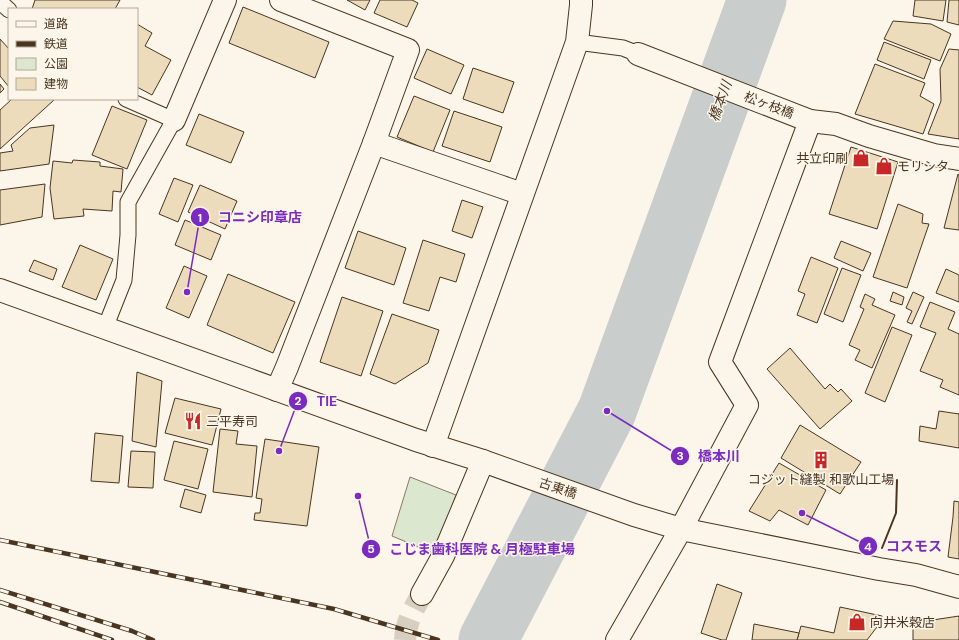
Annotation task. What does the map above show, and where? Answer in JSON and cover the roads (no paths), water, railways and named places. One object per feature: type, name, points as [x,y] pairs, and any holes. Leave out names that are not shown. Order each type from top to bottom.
[{"type":"street","points":[[174,120],[225,0]]},
{"type":"street","points":[[277,390],[374,143],[408,50],[281,0]]},
{"type":"street","points":[[433,446],[577,42],[581,5],[580,0]]},
{"type":"street","name":"松ヶ枝橋","points":[[638,54],[810,121],[836,124],[869,136],[934,155],[959,159]]},
{"type":"street","points":[[617,640],[681,529],[747,405],[720,362],[810,121]]},
{"type":"street","points":[[374,143],[522,194]]},
{"type":"street","name":"古東橋","points":[[0,290],[433,446],[634,515],[681,529],[879,569],[916,575],[959,587]]},
{"type":"street","points":[[422,594],[443,556],[483,462]]},
{"type":"lane","points":[[0,2],[8,9]]},
{"type":"lane","points":[[577,42],[623,48],[638,54]]},
{"type":"lane","points":[[106,328],[124,280],[128,235],[128,202],[174,120],[128,100]]},
{"type":"waterway","name":"橋本川","points":[[488,640],[607,411],[757,0]]},
{"type":"tunnel","points":[[405,640],[408,622],[422,594]]},
{"type":"railway","points":[[0,540],[334,609],[438,640]]},
{"type":"railway","points":[[0,590],[132,631],[153,640]]},
{"type":"railway","points":[[0,602],[112,640]]},
{"type":"place","name":"共立印刷","points":[[861,158]]},
{"type":"place","name":"モリシタ","points":[[884,166]]},
{"type":"place","name":"コニシ印章店","points":[[187,292]]},
{"type":"place","name":"橋本川","points":[[607,411]]},
{"type":"place","name":"三平寿司","points":[[193,421]]},
{"type":"place","name":"TIE","points":[[279,451]]},
{"type":"place","name":"コジット縫製 和歌山工場","points":[[821,460]]},
{"type":"place","name":"こじま歯科医院 & 月極駐車場","points":[[358,496]]},
{"type":"place","name":"コスモス","points":[[802,513]]},
{"type":"place","name":"向井米穀店","points":[[857,622]]}]
